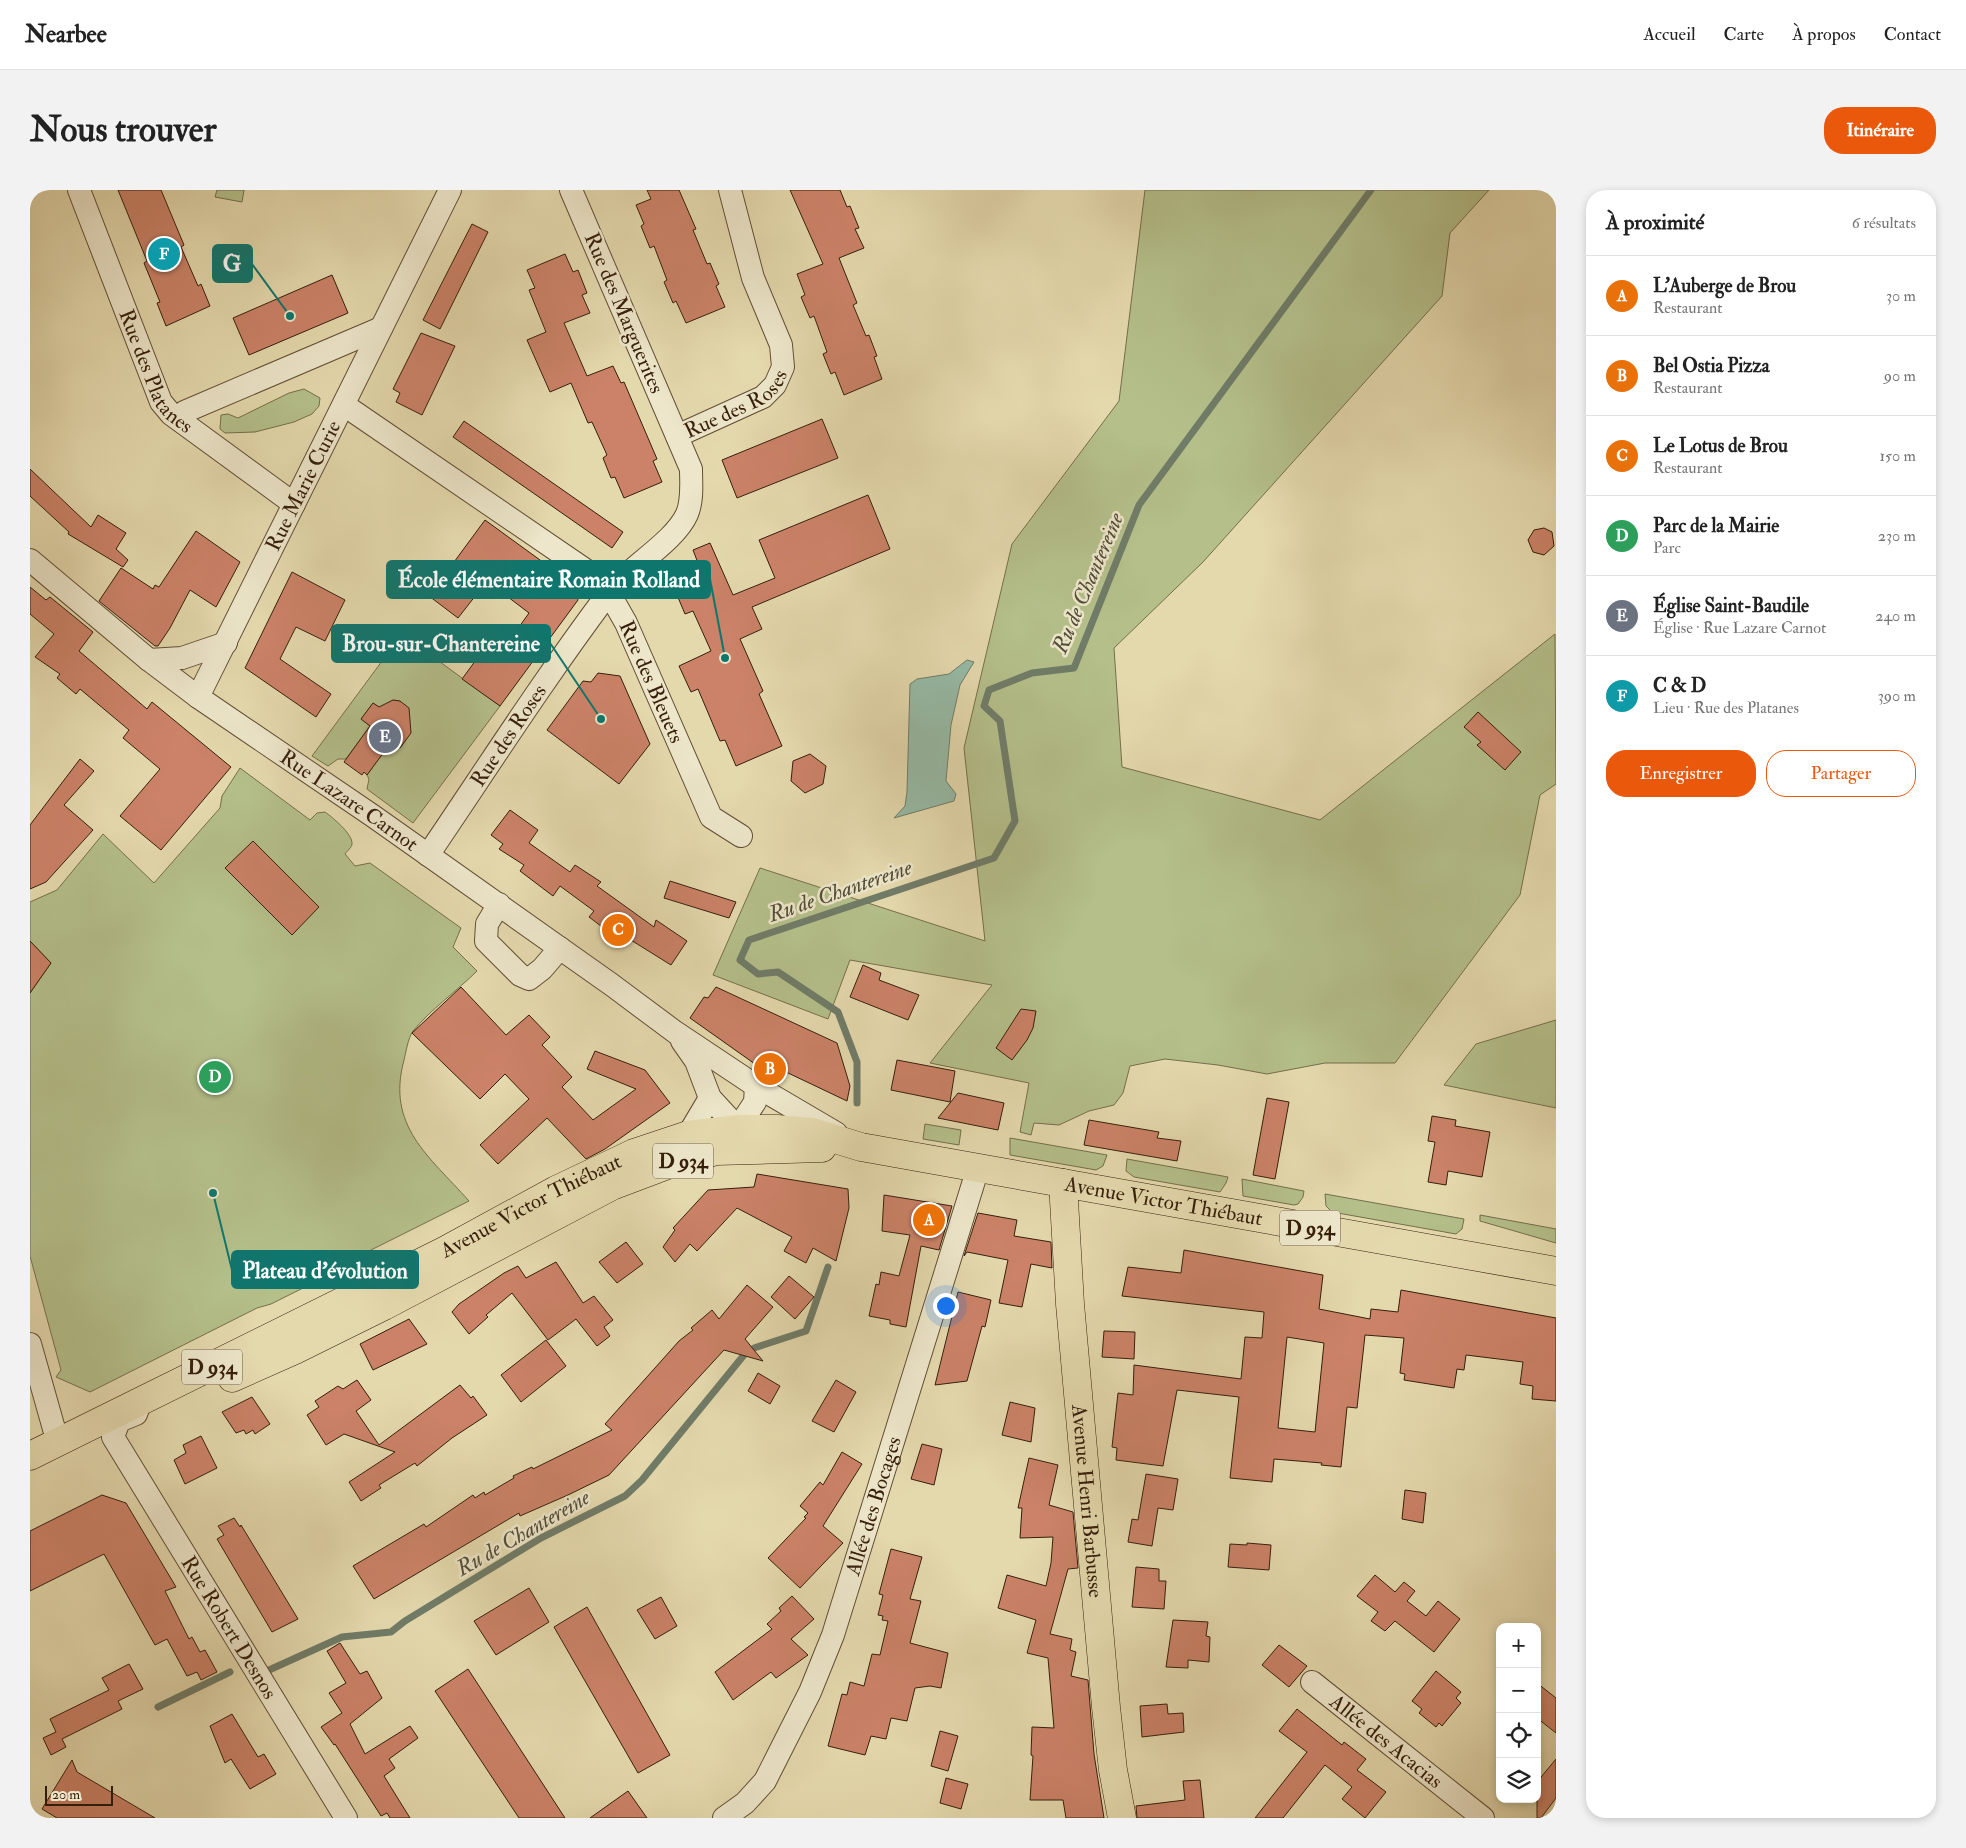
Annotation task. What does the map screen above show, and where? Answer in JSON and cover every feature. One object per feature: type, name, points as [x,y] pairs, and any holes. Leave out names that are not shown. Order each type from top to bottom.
[{"type":"main road","name":"Avenue Victor Thiébaut","points":[[58,1443],[444,1251],[556,1190],[634,1153],[688,1135],[738,1129],[778,1129],[812,1132],[861,1147],[1556,1271]]},
{"type":"main road","name":"Avenue Victor Thiébaut","points":[[113,1437],[252,1367],[295,1350],[375,1310],[612,1186],[673,1163],[716,1152],[757,1149],[861,1147]]},
{"type":"main road","name":"Avenue Henri Barbusse","points":[[1063,1183],[1070,1304],[1106,1707],[1113,1770],[1122,1818]]},
{"type":"main road","name":"D 934","points":[[30,1476],[113,1437]]},
{"type":"main road","name":"D 934","points":[[30,1456],[58,1443]]},
{"type":"street","name":"Rue des Platanes","points":[[78,190],[161,402],[170,414],[294,504]]},
{"type":"street","name":"Rue Marie Curie","points":[[198,698],[450,190]]},
{"type":"street","name":"Rue des Marguerites","points":[[571,190],[677,436]]},
{"type":"street","name":"Rue des Roses","points":[[428,855],[578,632],[609,593],[658,547],[687,514],[691,496],[691,468],[677,436],[763,397],[775,385],[783,367],[781,345],[753,278],[730,190]]},
{"type":"street","points":[[184,412],[381,328]]},
{"type":"street","name":"Rue des Bleuets","points":[[344,405],[587,571],[609,593],[626,623],[711,818],[741,836]]},
{"type":"street","name":"Rue Lazare Carnot","points":[[31,562],[198,698],[499,904],[676,1032],[756,1086],[861,1147]]},
{"type":"street","points":[[149,660],[182,658],[226,643]]},
{"type":"street","points":[[499,904],[487,924],[486,941],[520,976],[529,979],[560,948]]},
{"type":"street","name":"Rue Lazare Carnot","points":[[676,1032],[696,1061],[710,1098],[757,1149]]},
{"type":"street","points":[[612,1186],[616,1172],[657,1155],[697,1144],[730,1140],[755,1102],[756,1086]]},
{"type":"street","points":[[688,1135],[710,1098]]},
{"type":"street","name":"Allée des Bocages","points":[[724,1818],[745,1803],[765,1780],[810,1692],[833,1635],[978,1168]]},
{"type":"street","points":[[252,1367],[258,1355],[279,1344],[283,1332]]},
{"type":"street","points":[[30,1344],[58,1443]]},
{"type":"street","points":[[113,1437],[119,1422],[136,1414],[141,1402]]},
{"type":"street","name":"Rue Robert Desnos","points":[[113,1437],[346,1818]]},
{"type":"street","name":"Allée des Acacias","points":[[1312,1682],[1483,1818]]},
{"type":"shaded area","points":[[217,190],[244,190],[242,202],[215,197]]},
{"type":"shaded area","points":[[1145,190],[1489,190],[1450,233],[1442,296],[1203,562],[1114,648],[1122,767],[1320,820],[1555,634],[1556,784],[1540,795],[1520,895],[1395,1063],[1325,1063],[1267,1074],[1218,1065],[1165,1059],[1130,1066],[1123,1093],[1114,1105],[1089,1111],[1059,1125],[1034,1123],[1031,1135],[1020,1132],[1029,1083],[930,1063],[992,985],[850,960],[828,1019],[713,975],[760,868],[985,941],[964,748],[1012,544],[1119,401]]},
{"type":"shaded area","points":[[304,389],[320,398],[319,406],[312,414],[294,422],[255,432],[225,433],[220,429],[221,415],[228,414],[238,418],[289,393]]},
{"type":"shaded area","points":[[402,634],[500,706],[413,823],[367,789],[369,779],[367,775],[392,741],[401,747],[411,732],[404,727],[400,701],[393,700],[382,709],[373,703],[361,719],[370,726],[346,759],[338,759],[328,766],[312,756]]},
{"type":"shaded area","points":[[967,660],[974,662],[960,685],[951,725],[946,781],[956,794],[954,801],[894,818],[905,806],[907,792],[910,684],[917,679],[949,674]]},
{"type":"shaded area","points":[[240,768],[310,820],[317,813],[325,812],[342,826],[349,835],[352,845],[345,854],[355,866],[370,863],[461,928],[453,947],[477,971],[413,1031],[407,1045],[400,1083],[401,1104],[406,1122],[415,1138],[426,1154],[469,1201],[313,1279],[311,1284],[271,1304],[257,1308],[90,1392],[56,1377],[61,1370],[30,1256],[30,993],[51,963],[30,941],[30,902],[57,890],[103,834],[154,883],[220,808],[222,796]]},
{"type":"shaded area","points":[[1556,1020],[1556,1108],[1444,1085],[1476,1044]]},
{"type":"shaded area","points":[[925,1124],[961,1130],[959,1145],[923,1139]]},
{"type":"shaded area","points":[[1010,1138],[1107,1155],[1103,1166],[1096,1170],[1010,1155]]},
{"type":"shaded area","points":[[1127,1159],[1228,1177],[1220,1192],[1134,1177],[1126,1171]]},
{"type":"shaded area","points":[[1242,1179],[1304,1191],[1303,1197],[1298,1204],[1294,1205],[1243,1196]]},
{"type":"shaded area","points":[[1325,1194],[1464,1219],[1462,1229],[1456,1234],[1332,1212],[1326,1206]]},
{"type":"shaded area","points":[[1480,1215],[1556,1229],[1556,1243],[1480,1221]]},
{"type":"building","points":[[118,190],[161,190],[184,245],[181,247],[198,286],[201,284],[210,306],[166,326],[157,303],[160,302],[144,263],[147,261]]},
{"type":"building","points":[[647,190],[679,190],[696,229],[693,230],[707,264],[710,263],[719,284],[716,286],[725,307],[686,323],[676,301],[673,303],[664,282],[667,280],[654,246],[650,248],[641,226],[644,224],[636,205],[651,199]]},
{"type":"building","points":[[790,190],[840,190],[847,207],[850,206],[859,228],[855,229],[864,248],[839,258],[857,303],[853,305],[866,336],[869,335],[877,356],[874,357],[882,379],[844,395],[835,372],[831,374],[823,354],[827,352],[814,316],[810,318],[801,297],[805,295],[797,274],[823,264]]},
{"type":"building","points":[[472,224],[488,232],[440,329],[423,320]]},
{"type":"building","points":[[565,254],[573,272],[578,270],[587,293],[582,295],[590,313],[564,323],[587,376],[613,366],[621,383],[624,382],[657,459],[653,461],[662,482],[624,498],[615,477],[611,478],[603,458],[607,455],[592,422],[588,423],[571,383],[550,392],[527,340],[546,332],[529,290],[535,288],[527,270]]},
{"type":"building","points":[[332,275],[348,313],[249,355],[233,318]]},
{"type":"building","points":[[421,333],[455,346],[422,415],[396,402],[400,393],[393,389]]},
{"type":"building","points":[[822,419],[838,458],[737,498],[722,460]]},
{"type":"building","points":[[464,421],[623,532],[612,548],[453,437]]},
{"type":"building","points":[[30,469],[91,527],[98,515],[126,533],[116,549],[128,560],[123,567],[68,534],[69,532],[30,496]]},
{"type":"building","points":[[868,495],[890,549],[752,607],[762,629],[740,639],[763,691],[759,694],[782,746],[736,766],[725,740],[720,741],[698,689],[691,692],[679,666],[711,651],[693,611],[685,614],[669,576],[698,563],[693,550],[710,543],[733,595],[775,578],[759,540]]},
{"type":"building","points":[[485,520],[573,584],[578,600],[500,706],[462,679],[484,649],[497,658],[529,613],[487,581],[458,618],[429,596]]},
{"type":"building","points":[[1544,528],[1552,532],[1554,546],[1544,555],[1533,552],[1528,540],[1534,530]]},
{"type":"building","points":[[196,531],[240,562],[216,607],[190,590],[170,628],[158,646],[155,646],[99,601],[121,568],[153,589],[155,585],[159,587]]},
{"type":"building","points":[[292,572],[345,600],[325,641],[296,627],[280,659],[331,694],[316,717],[245,668]]},
{"type":"building","points":[[30,587],[46,600],[50,597],[93,632],[79,651],[147,709],[152,702],[231,767],[161,850],[120,816],[160,769],[123,738],[129,730],[80,689],[76,694],[57,678],[60,674],[35,657],[54,634],[30,614]]},
{"type":"building","points":[[598,673],[620,676],[650,744],[619,784],[547,730],[583,681],[591,682]]},
{"type":"building","points":[[393,700],[400,701],[409,708],[411,733],[400,748],[392,741],[367,775],[364,772],[362,775],[344,762],[370,726],[361,719],[373,703],[379,707]]},
{"type":"building","points":[[1478,712],[1521,752],[1505,770],[1477,745],[1481,742],[1464,727]]},
{"type":"building","points":[[810,754],[826,766],[823,784],[805,793],[791,781],[793,761]]},
{"type":"building","points":[[80,759],[94,771],[64,805],[93,830],[46,882],[30,889],[30,825]]},
{"type":"building","points":[[510,810],[538,830],[529,843],[570,872],[575,865],[601,882],[597,886],[654,927],[656,920],[687,941],[671,965],[626,937],[622,942],[589,917],[594,911],[560,886],[553,896],[520,871],[524,865],[499,849],[503,844],[491,835]]},
{"type":"building","points":[[253,841],[319,907],[292,935],[225,868]]},
{"type":"building","points":[[670,881],[736,902],[729,918],[664,898]]},
{"type":"building","points":[[30,941],[51,963],[30,993]]},
{"type":"building","points":[[863,965],[881,973],[879,980],[919,995],[908,1020],[850,997]]},
{"type":"building","points":[[461,987],[506,1035],[529,1015],[550,1037],[542,1045],[572,1077],[562,1087],[593,1120],[636,1089],[587,1069],[595,1051],[645,1070],[670,1103],[605,1149],[586,1159],[547,1118],[498,1164],[480,1145],[529,1099],[505,1074],[480,1099],[412,1033]]},
{"type":"building","points":[[716,987],[837,1043],[850,1086],[847,1101],[786,1072],[779,1081],[690,1018],[704,997],[708,998]]},
{"type":"building","points":[[1021,1009],[1036,1011],[1033,1028],[1027,1040],[1012,1060],[996,1048]]},
{"type":"building","points":[[897,1060],[955,1071],[950,1102],[891,1090]]},
{"type":"building","points":[[958,1093],[1004,1103],[998,1130],[938,1118]]},
{"type":"building","points":[[1267,1098],[1289,1102],[1275,1179],[1253,1175]]},
{"type":"building","points":[[1432,1116],[1456,1120],[1455,1126],[1490,1132],[1482,1177],[1448,1171],[1446,1185],[1428,1182],[1435,1142],[1428,1141]]},
{"type":"building","points":[[1089,1120],[1159,1132],[1157,1138],[1181,1141],[1177,1161],[1084,1145]]},
{"type":"building","points":[[757,1174],[848,1189],[849,1208],[836,1261],[813,1248],[806,1263],[784,1251],[792,1237],[737,1208],[697,1251],[690,1244],[675,1262],[663,1247],[675,1230],[673,1228],[708,1190],[754,1187]]},
{"type":"building","points":[[884,1195],[952,1206],[939,1250],[921,1246],[906,1327],[890,1324],[890,1320],[869,1316],[876,1284],[879,1285],[881,1272],[899,1276],[910,1235],[882,1231]]},
{"type":"building","points":[[978,1213],[1017,1220],[1014,1236],[1051,1242],[1052,1268],[1031,1264],[1022,1307],[999,1303],[1008,1260],[967,1252],[964,1256]]},
{"type":"building","points":[[626,1242],[643,1264],[617,1283],[599,1262]]},
{"type":"building","points":[[1184,1250],[1323,1275],[1319,1309],[1370,1319],[1371,1309],[1398,1312],[1401,1290],[1556,1318],[1556,1401],[1532,1399],[1533,1386],[1520,1384],[1523,1362],[1466,1355],[1464,1370],[1457,1369],[1454,1388],[1404,1380],[1405,1374],[1400,1373],[1404,1338],[1365,1335],[1357,1408],[1347,1407],[1341,1467],[1321,1465],[1322,1463],[1274,1459],[1272,1482],[1230,1478],[1239,1397],[1177,1390],[1163,1466],[1116,1460],[1117,1448],[1112,1447],[1118,1393],[1133,1395],[1134,1365],[1241,1379],[1245,1337],[1262,1338],[1264,1312],[1122,1296],[1128,1267],[1181,1273]],"holes":[[[1287,1337],[1324,1343],[1315,1432],[1278,1428]]]},
{"type":"building","points":[[556,1262],[583,1303],[594,1296],[613,1320],[604,1327],[610,1336],[597,1346],[576,1319],[548,1340],[512,1293],[486,1315],[488,1317],[469,1334],[452,1312],[459,1304],[504,1273],[518,1266],[526,1278]]},
{"type":"building","points":[[789,1276],[814,1297],[795,1319],[771,1297]]},
{"type":"building","points":[[747,1285],[773,1307],[745,1339],[763,1361],[724,1350],[609,1475],[520,1516],[519,1513],[374,1599],[353,1566],[424,1524],[426,1527],[473,1495],[475,1498],[484,1492],[485,1495],[514,1478],[513,1476],[532,1467],[533,1469],[612,1430],[605,1424],[679,1341],[693,1330],[691,1328],[712,1310],[719,1319]]},
{"type":"building","points":[[958,1292],[991,1300],[985,1327],[982,1326],[967,1381],[935,1385]]},
{"type":"building","points":[[409,1319],[427,1344],[373,1370],[360,1344]]},
{"type":"building","points":[[1104,1331],[1135,1332],[1134,1359],[1102,1357]]},
{"type":"building","points":[[546,1340],[566,1366],[521,1402],[501,1375]]},
{"type":"building","points":[[758,1373],[780,1386],[770,1404],[748,1391]]},
{"type":"building","points":[[357,1380],[371,1400],[356,1411],[379,1445],[460,1385],[471,1398],[473,1396],[487,1415],[452,1438],[417,1466],[415,1463],[379,1485],[381,1488],[361,1501],[349,1482],[395,1452],[344,1434],[326,1445],[307,1415],[319,1407],[315,1401],[338,1386],[343,1389]]},
{"type":"building","points":[[836,1380],[856,1392],[834,1432],[812,1421]]},
{"type":"building","points":[[252,1397],[270,1424],[255,1434],[253,1430],[246,1434],[244,1430],[236,1433],[222,1412]]},
{"type":"building","points":[[1010,1402],[1035,1408],[1031,1442],[1002,1435]]},
{"type":"building","points":[[201,1436],[217,1468],[185,1484],[174,1460],[186,1453],[183,1445]]},
{"type":"building","points":[[922,1444],[942,1449],[934,1485],[911,1479]]},
{"type":"building","points":[[842,1452],[862,1464],[823,1526],[843,1543],[800,1588],[768,1558],[806,1518],[804,1517],[808,1513],[800,1506],[820,1482],[823,1485]]},
{"type":"building","points":[[1029,1458],[1058,1465],[1049,1505],[1073,1512],[1078,1568],[1068,1569],[1050,1634],[1072,1639],[1070,1650],[1076,1652],[1071,1676],[1088,1680],[1094,1754],[1104,1818],[1066,1818],[1063,1800],[1030,1800],[1033,1756],[1031,1755],[1032,1727],[1054,1728],[1048,1658],[1027,1653],[1036,1620],[998,1608],[1007,1575],[1046,1586],[1051,1563],[1053,1537],[1020,1538],[1022,1508],[1018,1508]]},
{"type":"building","points":[[1146,1474],[1178,1479],[1173,1510],[1158,1508],[1152,1546],[1128,1542],[1132,1519],[1138,1520]]},
{"type":"building","points":[[1405,1490],[1426,1493],[1423,1523],[1402,1519]]},
{"type":"building","points":[[102,1495],[126,1503],[176,1587],[165,1591],[189,1639],[192,1637],[200,1652],[205,1650],[217,1672],[201,1680],[197,1672],[187,1676],[167,1639],[155,1645],[104,1554],[30,1591],[30,1531]]},
{"type":"building","points":[[234,1518],[240,1527],[241,1525],[298,1619],[272,1632],[217,1539],[224,1535],[218,1526]]},
{"type":"building","points":[[1247,1543],[1271,1545],[1269,1570],[1228,1567],[1230,1544],[1247,1545]]},
{"type":"building","points":[[891,1549],[922,1557],[910,1599],[921,1601],[910,1643],[948,1653],[941,1688],[930,1686],[915,1688],[907,1721],[891,1718],[886,1739],[871,1736],[865,1755],[828,1746],[842,1694],[847,1695],[850,1682],[864,1686],[872,1654],[880,1655],[888,1621],[882,1620],[883,1616],[878,1615],[883,1595],[879,1594]]},
{"type":"building","points":[[1136,1567],[1159,1569],[1159,1581],[1166,1581],[1164,1609],[1132,1607]]},
{"type":"building","points":[[1375,1575],[1395,1592],[1404,1582],[1415,1591],[1407,1601],[1426,1616],[1438,1601],[1460,1619],[1434,1652],[1395,1621],[1385,1631],[1371,1621],[1378,1612],[1357,1596]]},
{"type":"building","points":[[529,1588],[549,1622],[496,1655],[474,1621]]},
{"type":"building","points":[[792,1596],[814,1619],[791,1639],[808,1655],[776,1678],[771,1672],[733,1700],[715,1672],[772,1629],[767,1624],[781,1611],[779,1608]]},
{"type":"building","points":[[661,1597],[677,1626],[655,1639],[637,1610]]},
{"type":"building","points":[[587,1607],[670,1755],[638,1773],[554,1627]]},
{"type":"building","points":[[1173,1620],[1208,1622],[1206,1636],[1210,1637],[1209,1662],[1188,1660],[1188,1668],[1166,1667]]},
{"type":"building","points":[[340,1643],[360,1674],[367,1671],[382,1698],[350,1724],[365,1754],[410,1726],[418,1738],[389,1759],[395,1768],[384,1776],[410,1818],[390,1818],[387,1813],[381,1816],[335,1744],[321,1727],[342,1713],[329,1693],[346,1683],[327,1651]]},
{"type":"building","points":[[1279,1645],[1307,1666],[1289,1687],[1262,1665]]},
{"type":"building","points":[[129,1664],[143,1689],[118,1701],[122,1709],[62,1739],[66,1747],[51,1755],[43,1738],[56,1732],[50,1719],[109,1690],[102,1678]]},
{"type":"building","points":[[468,1669],[565,1818],[519,1818],[435,1691]]},
{"type":"building","points":[[1436,1671],[1461,1692],[1456,1698],[1461,1703],[1442,1726],[1439,1723],[1436,1727],[1419,1713],[1422,1709],[1412,1701]]},
{"type":"building","points":[[1541,1686],[1556,1698],[1556,1733],[1541,1721]]},
{"type":"building","points":[[1167,1704],[1168,1714],[1183,1713],[1184,1732],[1142,1737],[1140,1706]]},
{"type":"building","points":[[1297,1709],[1342,1745],[1344,1742],[1366,1759],[1357,1770],[1386,1792],[1365,1818],[1342,1799],[1352,1787],[1325,1765],[1283,1818],[1255,1818],[1307,1752],[1279,1731]]},
{"type":"building","points":[[232,1714],[258,1757],[264,1754],[276,1774],[250,1789],[231,1759],[225,1763],[210,1726]]},
{"type":"building","points":[[940,1731],[958,1736],[948,1771],[931,1766]]},
{"type":"building","points":[[1556,1759],[1556,1798],[1541,1818],[1537,1818],[1537,1803],[1541,1803],[1541,1777]]},
{"type":"building","points":[[72,1760],[77,1772],[155,1818],[57,1818],[42,1809]]},
{"type":"building","points":[[946,1778],[968,1784],[961,1809],[940,1803]]},
{"type":"building","points":[[1200,1780],[1204,1818],[1137,1818],[1136,1806],[1185,1800],[1183,1781]]},
{"type":"building","points":[[628,1791],[647,1818],[590,1818]]},
{"type":"waterway","name":"Ru de Chantereine","points":[[857,1103],[857,1062],[838,1012],[778,972],[758,974],[740,960],[749,940],[994,858],[1015,821],[1000,721],[984,706],[989,690],[1032,673],[1074,668],[1139,505],[1371,190]]},
{"type":"waterway","name":"Ru de Chantereine","points":[[754,1348],[806,1331],[828,1267]]},
{"type":"waterway","name":"Ru de Chantereine","points":[[269,1670],[342,1637],[391,1632],[405,1621],[541,1538],[625,1496],[642,1480],[744,1355]]},
{"type":"waterway","name":"Ru de Chantereine","points":[[158,1707],[230,1672]]},
{"type":"place","name":"C & D","points":[[164,254]]},
{"type":"place","name":"G","points":[[290,316]]},
{"type":"place","name":"École élémentaire Romain Rolland","points":[[725,658]]},
{"type":"place","name":"Brou-sur-Chantereine","points":[[601,719]]},
{"type":"place","name":"Église Saint-Baudile","points":[[385,737]]},
{"type":"place","name":"Le Lotus de Brou","points":[[618,930]]},
{"type":"place","name":"Bel Ostia Pizza","points":[[770,1069]]},
{"type":"place","name":"Parc de la Mairie","points":[[215,1077]]},
{"type":"place","name":"Plateau d’évolution","points":[[213,1193]]},
{"type":"place","name":"L'Auberge de Brou","points":[[929,1220]]}]
